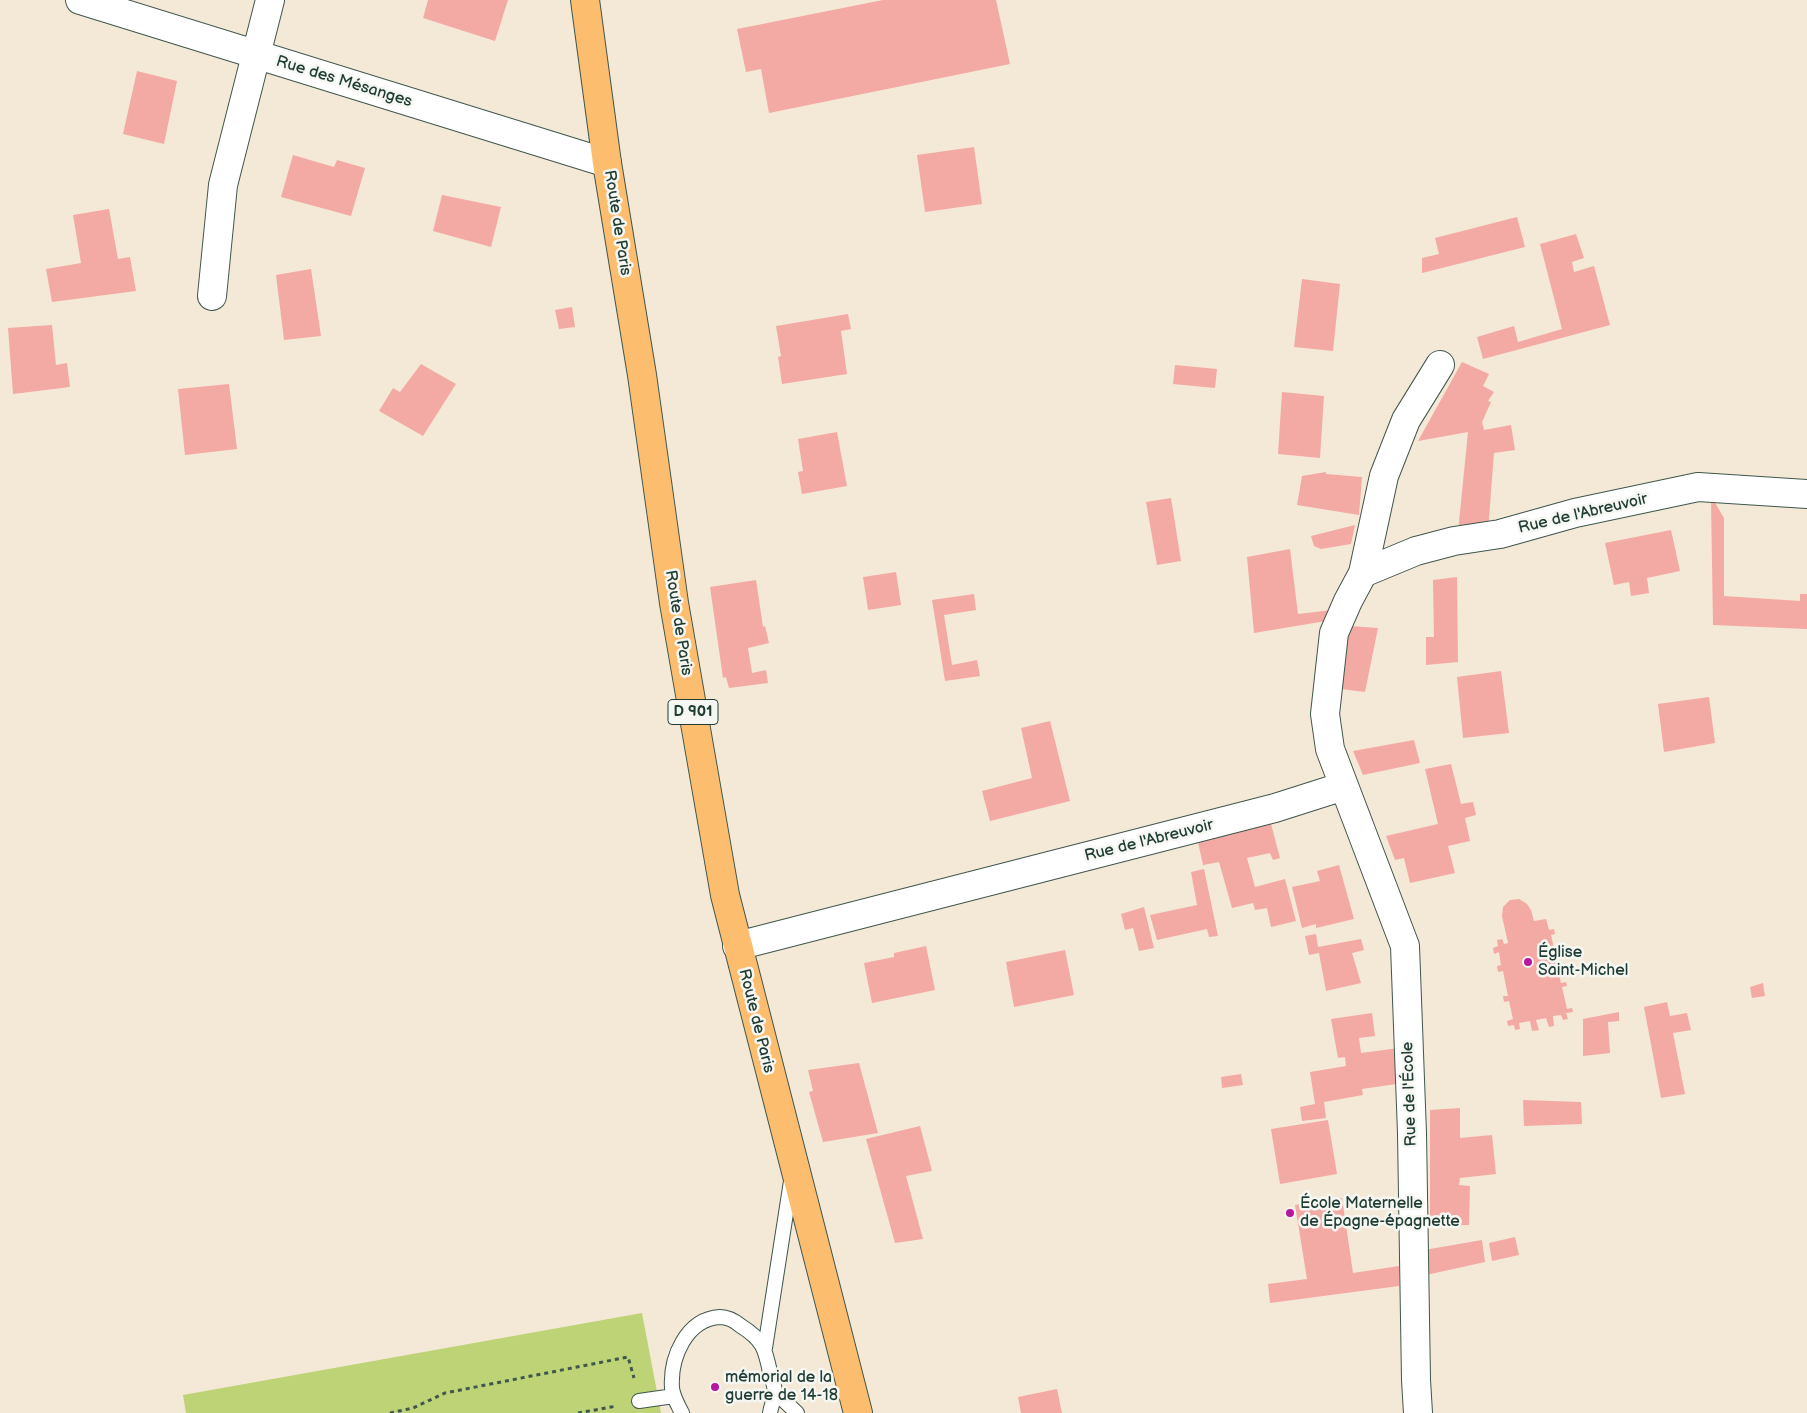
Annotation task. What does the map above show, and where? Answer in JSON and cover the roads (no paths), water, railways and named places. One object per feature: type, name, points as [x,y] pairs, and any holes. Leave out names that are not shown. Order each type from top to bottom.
[{"type":"main road","name":"Route de Paris","points":[[585,0],[607,163],[642,375],[674,603],[724,895],[858,1413]]},
{"type":"street","name":"Rue des Mésanges","points":[[80,0],[607,163]]},
{"type":"street","points":[[212,296],[222,184],[270,0]]},
{"type":"street","points":[[1344,786],[1330,749],[1324,714],[1334,633],[1348,600],[1363,573],[1384,476],[1406,420],[1440,365]]},
{"type":"street","name":"Rue de l'Abreuvoir","points":[[1363,573],[1416,551],[1454,541],[1500,534],[1575,513],[1698,487],[1807,494]]},
{"type":"street","name":"Rue de l'Abreuvoir","points":[[737,946],[1275,808],[1344,786]]},
{"type":"street","name":"Rue de l'École","points":[[1344,786],[1405,946],[1412,1133],[1418,1413]]},
{"type":"lane","points":[[770,1413],[775,1392],[765,1348],[794,1166]]},
{"type":"lane","points":[[682,1413],[674,1396],[672,1376],[675,1360],[681,1345],[693,1327],[710,1318],[723,1317],[732,1319],[753,1333],[765,1348]]},
{"type":"lane","points":[[775,1392],[797,1413]]},
{"type":"lane","points":[[639,1401],[674,1396]]},
{"type":"place","name":"Église Saint-Michel","points":[[1528,962]]},
{"type":"place","name":"École Maternelle de Épagne-épagnette","points":[[1290,1213]]},
{"type":"place","name":"mémorial de la guerre de 14-18","points":[[715,1387]]}]
